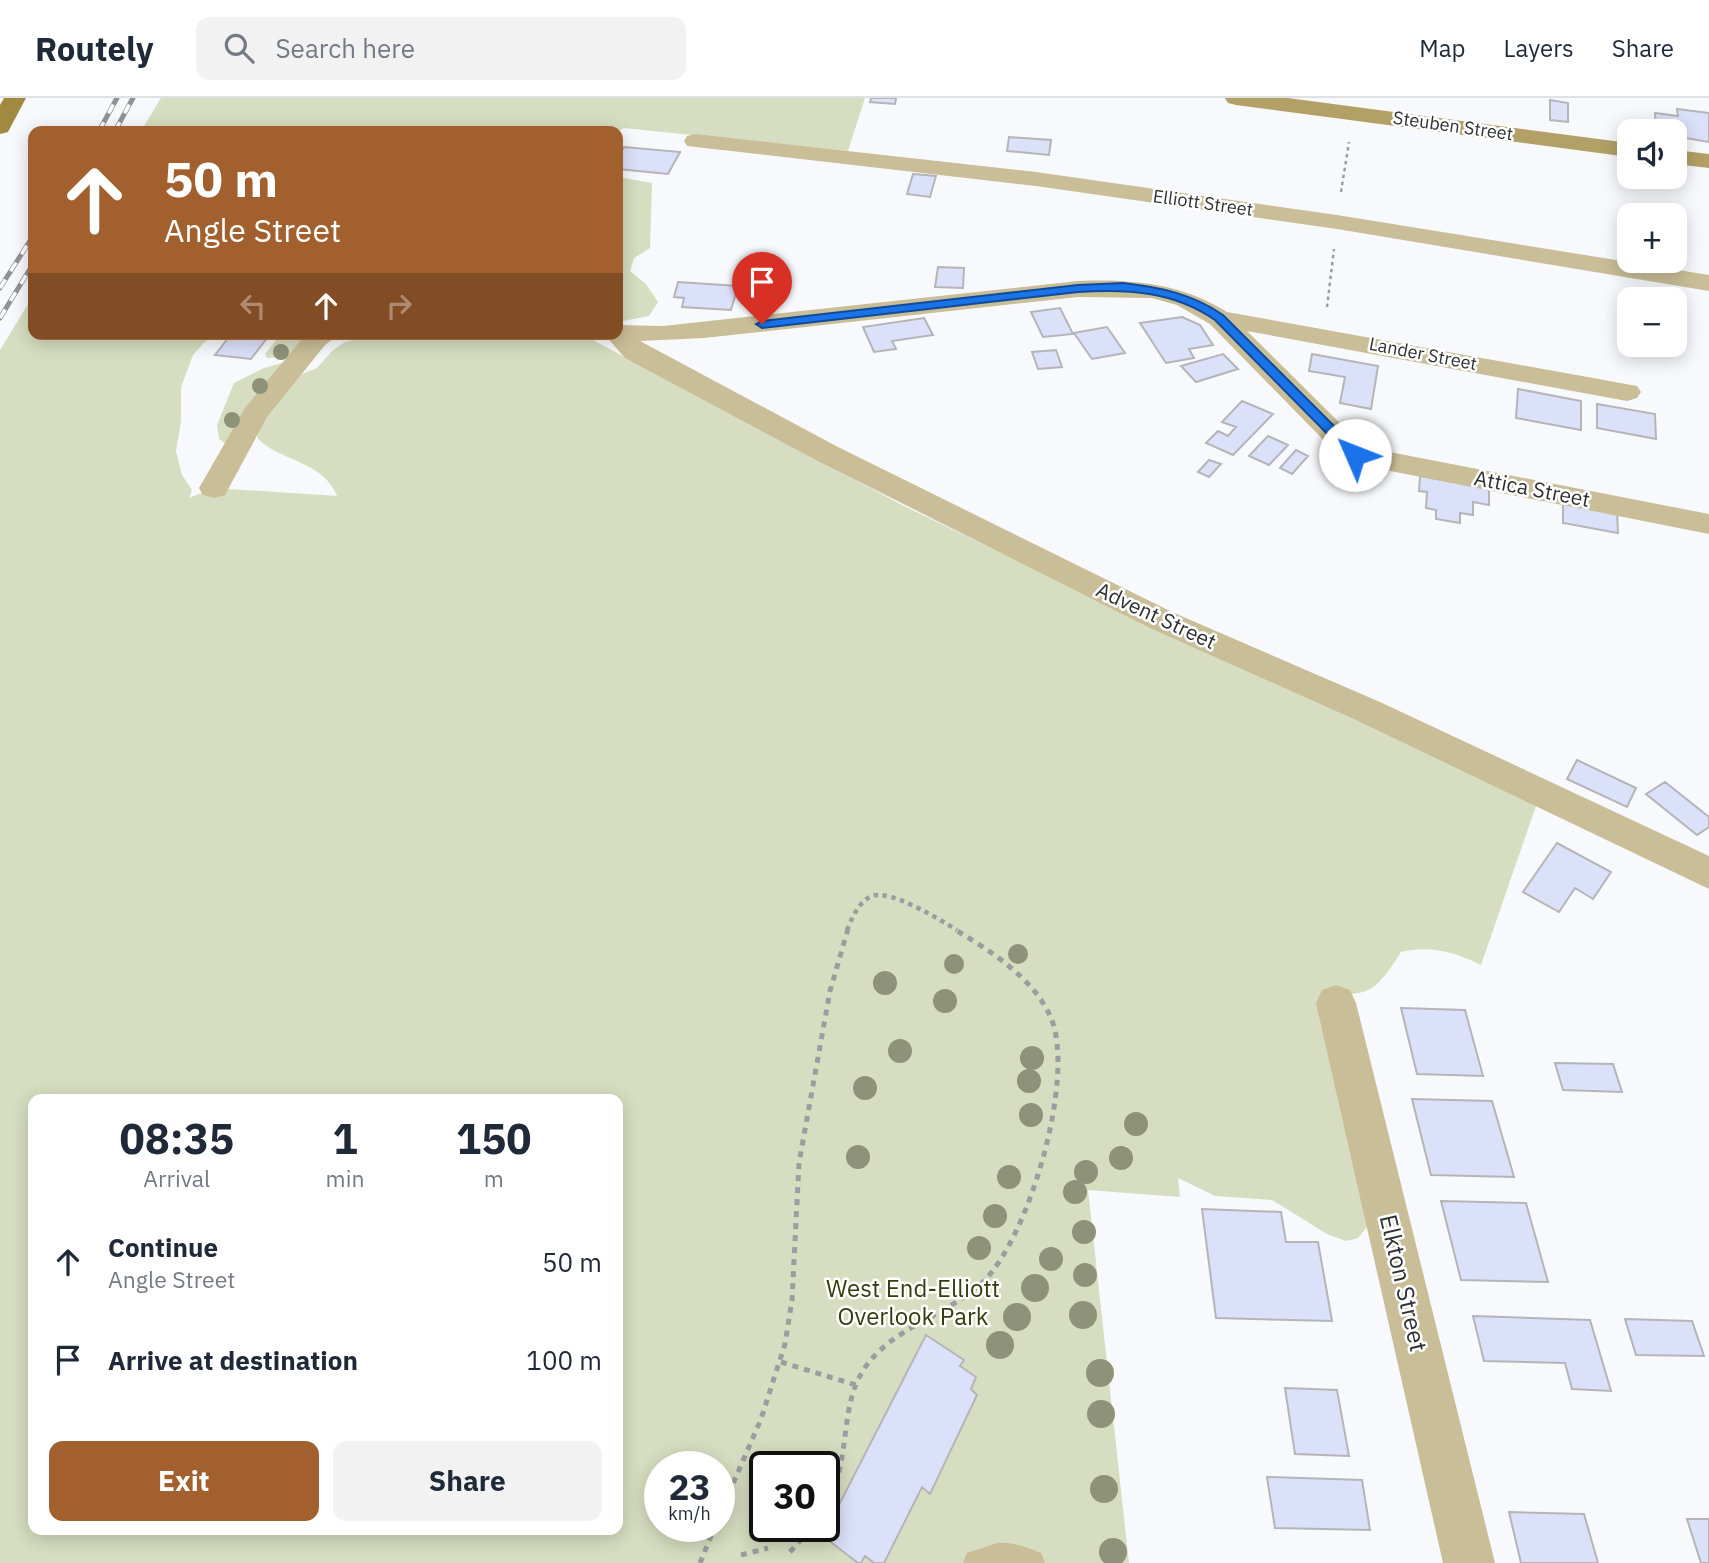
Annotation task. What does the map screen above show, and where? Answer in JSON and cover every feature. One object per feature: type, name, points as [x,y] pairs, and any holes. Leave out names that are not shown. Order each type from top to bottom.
[{"type":"main road","points":[[0,127],[15,98]]},
{"type":"street","name":"Steuben Street","points":[[1236,98],[1617,148]]},
{"type":"street","name":"Elliott Street","points":[[695,141],[1036,179],[1337,222],[1709,283]]},
{"type":"street","points":[[1687,158],[1709,161]]},
{"type":"street","points":[[623,334],[704,330],[1123,286],[1154,289],[1177,296],[1199,304],[1219,318]]},
{"type":"street","name":"Lander Street","points":[[1219,318],[1627,392]]},
{"type":"street","name":"Attica Street","points":[[1219,318],[1355,455],[1709,524]]},
{"type":"street","points":[[214,488],[255,414],[315,340]]},
{"type":"street","name":"Advent Street","points":[[623,340],[635,352],[826,453],[1161,620],[1368,711],[1709,873]]},
{"type":"street","name":"Elkton Street","points":[[1336,1003],[1469,1563]]},
{"type":"lane","points":[[977,1563],[991,1556],[1011,1556],[1031,1563]]},
{"type":"path","points":[[735,1478],[762,1415],[780,1362],[790,1317],[798,1174],[840,953],[848,928],[865,899],[872,895],[889,896],[925,912],[998,958],[1030,988],[1052,1019],[1058,1050],[1055,1089],[1037,1177],[1018,1231],[990,1275],[965,1298],[882,1346],[856,1385],[844,1419],[840,1463]]},
{"type":"path","points":[[780,1362],[856,1385]]},
{"type":"path","points":[[700,1563],[709,1542]]},
{"type":"path","points":[[790,1552],[799,1542]]},
{"type":"path","points":[[741,1555],[768,1548]]},
{"type":"green space","points":[[161,98],[865,98],[848,151],[623,128],[623,126],[144,126]]},
{"type":"green space","points":[[623,178],[652,183],[650,248],[634,258],[630,271],[646,284],[658,302],[649,316],[623,321]]},
{"type":"green space","name":"West End-Elliott Overlook Park","points":[[28,304],[28,340],[207,340],[193,355],[181,387],[181,421],[176,451],[182,475],[192,490],[189,498],[214,488],[337,496],[331,484],[313,469],[268,447],[258,439],[257,427],[289,379],[317,368],[332,351],[345,342],[593,340],[904,506],[1147,623],[1537,803],[1481,965],[1442,951],[1422,949],[1401,952],[1383,977],[1369,990],[1319,996],[1371,1176],[1367,1227],[1358,1238],[1346,1241],[1327,1234],[1272,1200],[1215,1196],[1178,1178],[1180,1197],[1088,1190],[1129,1563],[0,1563],[0,350]]},
{"type":"green space","points":[[276,340],[304,340],[289,356],[267,358],[265,354]]},
{"type":"green space","points":[[285,362],[225,443],[219,439],[217,425],[234,383],[264,368]]},
{"type":"building","points":[[871,98],[896,98],[895,104],[870,102]]},
{"type":"building","points":[[1550,100],[1568,103],[1568,122],[1550,120]]},
{"type":"building","points":[[1677,109],[1709,113],[1709,142],[1687,138],[1687,119],[1655,119],[1655,113],[1678,116]]},
{"type":"building","points":[[1009,137],[1051,140],[1049,155],[1007,151]]},
{"type":"building","points":[[623,149],[680,152],[668,174],[623,170]]},
{"type":"building","points":[[913,174],[936,176],[930,197],[907,194]]},
{"type":"building","points":[[938,267],[964,268],[963,288],[935,287]]},
{"type":"building","points":[[678,282],[738,286],[731,310],[682,307],[684,298],[674,297]]},
{"type":"building","points":[[1060,308],[1073,334],[1043,337],[1031,312]]},
{"type":"building","points":[[1182,317],[1200,325],[1213,345],[1189,349],[1194,358],[1166,363],[1140,323]]},
{"type":"building","points":[[924,318],[933,335],[892,341],[896,349],[874,352],[863,327]]},
{"type":"building","points":[[1107,327],[1125,353],[1092,359],[1074,333]]},
{"type":"building","points":[[227,340],[265,340],[251,359],[215,355]]},
{"type":"building","points":[[1056,350],[1062,367],[1038,369],[1032,352]]},
{"type":"building","points":[[1223,354],[1238,369],[1196,382],[1181,366]]},
{"type":"building","points":[[1312,354],[1378,366],[1371,409],[1340,403],[1345,377],[1309,371]]},
{"type":"building","points":[[1518,389],[1581,401],[1581,430],[1516,418]]},
{"type":"building","points":[[1242,401],[1273,414],[1233,455],[1206,443],[1218,431],[1228,436],[1236,427],[1222,422]]},
{"type":"building","points":[[1597,404],[1655,414],[1656,439],[1597,428]]},
{"type":"building","points":[[1268,436],[1288,445],[1269,465],[1249,456]]},
{"type":"building","points":[[1296,450],[1308,456],[1292,474],[1280,468]]},
{"type":"building","points":[[1209,460],[1221,464],[1209,477],[1198,472]]},
{"type":"building","points":[[1420,476],[1489,488],[1489,505],[1473,502],[1473,515],[1460,513],[1460,523],[1436,519],[1436,510],[1426,508],[1427,492],[1419,491]]},
{"type":"building","points":[[1563,502],[1617,511],[1618,533],[1563,523]]},
{"type":"building","points":[[1577,760],[1636,788],[1627,807],[1567,779]]},
{"type":"building","points":[[1665,782],[1709,817],[1709,827],[1697,835],[1646,794]]},
{"type":"building","points":[[1557,843],[1611,872],[1593,899],[1575,888],[1559,912],[1523,892]]},
{"type":"building","points":[[1401,1008],[1465,1010],[1483,1076],[1417,1074]]},
{"type":"building","points":[[1555,1063],[1613,1064],[1622,1092],[1563,1090]]},
{"type":"building","points":[[1412,1099],[1492,1101],[1514,1177],[1431,1175]]},
{"type":"building","points":[[1441,1201],[1526,1203],[1548,1282],[1461,1280]]},
{"type":"building","points":[[1202,1209],[1281,1212],[1286,1242],[1318,1242],[1332,1321],[1216,1318]]},
{"type":"building","points":[[1473,1316],[1590,1320],[1611,1391],[1572,1389],[1565,1363],[1484,1361]]},
{"type":"building","points":[[1625,1319],[1692,1321],[1704,1356],[1636,1355]]},
{"type":"building","points":[[926,1335],[964,1360],[960,1366],[976,1377],[971,1389],[977,1395],[930,1494],[922,1487],[884,1563],[874,1563],[865,1556],[861,1563],[858,1563],[831,1542],[840,1542],[840,1503]]},
{"type":"building","points":[[1285,1388],[1337,1390],[1349,1456],[1295,1454]]},
{"type":"building","points":[[1267,1477],[1362,1480],[1370,1530],[1275,1528]]},
{"type":"building","points":[[1509,1512],[1584,1514],[1598,1563],[1521,1563]]},
{"type":"building","points":[[1687,1519],[1709,1519],[1709,1563],[1701,1563]]},
{"type":"railway","points":[[102,126],[117,98]]},
{"type":"railway","points":[[118,126],[133,98]]},
{"type":"railway","points":[[0,288],[28,244]]},
{"type":"railway","points":[[0,318],[28,272]]},
{"type":"route","points":[[762,324],[1078,289],[1123,286],[1154,289],[1199,304],[1219,318],[1355,455]]}]
